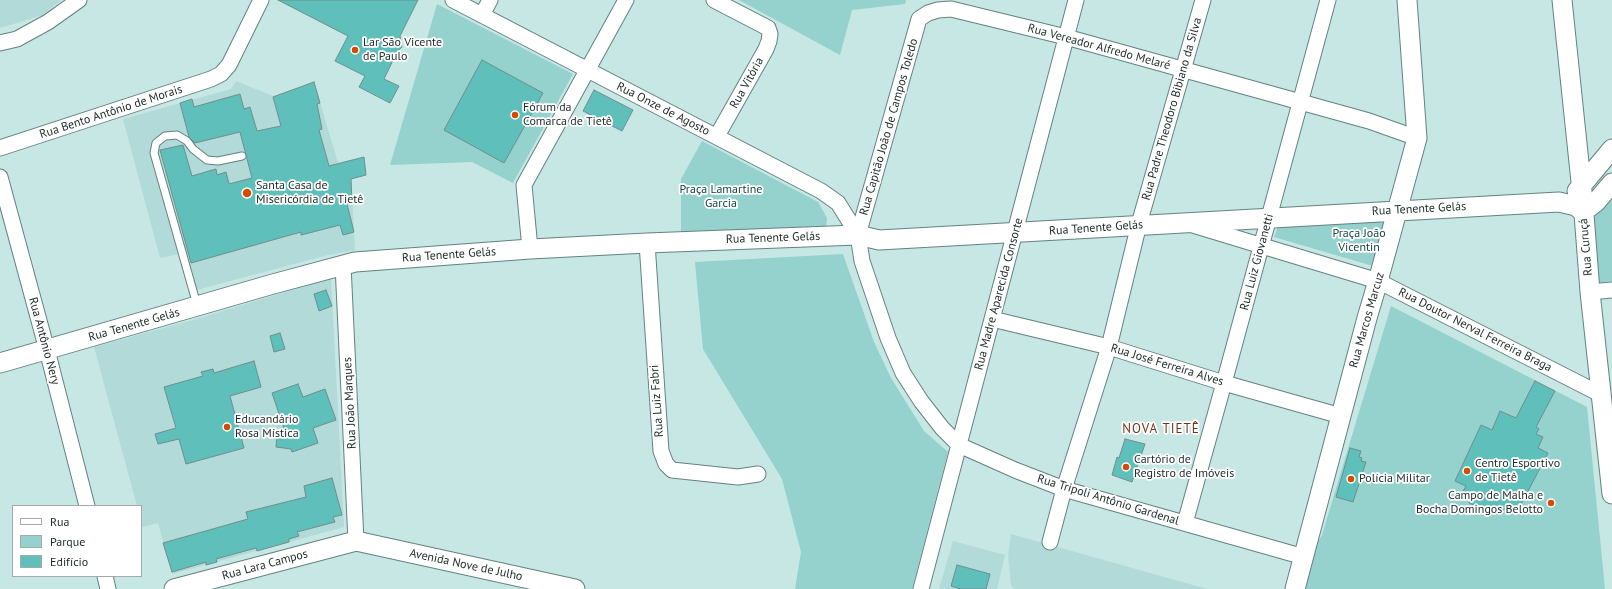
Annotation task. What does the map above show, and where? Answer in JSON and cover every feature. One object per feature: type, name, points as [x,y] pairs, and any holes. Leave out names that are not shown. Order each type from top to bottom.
[{"type":"street","points":[[0,44],[16,39],[48,22],[79,0]]},
{"type":"street","name":"Rua Bento Antônio de Morais","points":[[0,148],[211,79],[221,74],[229,65],[261,0]]},
{"type":"street","name":"Rua Onze de Agosto","points":[[453,0],[822,191],[838,203],[858,235]]},
{"type":"street","points":[[482,15],[490,0]]},
{"type":"street","points":[[530,249],[524,185],[626,0]]},
{"type":"street","name":"Rua Vitória","points":[[714,0],[768,28],[770,34],[766,49],[717,136]]},
{"type":"street","name":"Rua Madre Aparecida Consorte","points":[[921,589],[1076,0]]},
{"type":"street","name":"Rua Padre Theodoro Bibiano da Silva","points":[[1050,542],[1064,489],[1109,348],[1139,224],[1203,0]]},
{"type":"street","name":"Rua Luiz Giovanetti","points":[[1184,523],[1224,383],[1328,0]]},
{"type":"street","name":"Rua Marcos Marcuz","points":[[1295,589],[1416,138],[1407,0]]},
{"type":"street","name":"Rua Curuçá","points":[[1562,0],[1581,186],[1590,207],[1590,292],[1612,494]]},
{"type":"street","name":"Rua Vereador Alfredo Melaré","points":[[920,19],[928,13],[938,10],[951,9],[1184,69],[1300,101],[1369,121],[1416,138]]},
{"type":"street","name":"Rua Capitão João de Campos Toledo","points":[[858,235],[920,19]]},
{"type":"street","points":[[1559,202],[1570,196],[1581,186],[1612,149]]},
{"type":"street","name":"Rua Antônio Nery","points":[[0,177],[47,350],[87,505]]},
{"type":"street","points":[[1590,207],[1612,183]]},
{"type":"street","name":"Rua Tenente Gelás","points":[[0,363],[355,262],[530,249],[647,243],[858,235],[880,240],[1014,234],[1139,224],[1559,202],[1576,206],[1590,207]]},
{"type":"street","name":"Rua Doutor Nerval Ferreira Braga","points":[[1185,222],[1378,281],[1602,395]]},
{"type":"street","name":"Rua Tripoli Antônio Gardenal","points":[[858,235],[862,261],[888,338],[903,373],[925,407],[942,428],[959,445],[1015,470],[1064,489],[1304,557]]},
{"type":"street","name":"Rua Luiz Fabri","points":[[647,243],[660,451],[666,464],[672,470],[738,477],[758,474]]},
{"type":"street","name":"Rua João Marques","points":[[343,265],[356,541]]},
{"type":"street","points":[[1590,292],[1612,290]]},
{"type":"street","name":"Rua José Ferreira Alves","points":[[992,319],[1109,348],[1224,383],[1341,416]]},
{"type":"street","name":"Rua Lara Campos","points":[[174,589],[356,541]]},
{"type":"street","name":"Avenida Nove de Julho","points":[[356,541],[575,589]]},
{"type":"street","points":[[105,577],[108,589]]},
{"type":"lane","points":[[197,307],[176,226],[154,153],[156,143],[165,136],[177,135],[187,141],[193,149],[207,160],[218,161],[242,156]]},
{"type":"shaded area","points":[[0,0],[61,0],[43,15],[0,28]]},
{"type":"shaded area","name":"Santa Casa de Misericórdia de Tietê","points":[[236,81],[273,96],[314,82],[338,163],[364,157],[366,175],[351,179],[355,250],[328,255],[189,292],[179,254],[160,258],[123,119],[231,89]]},
{"type":"shaded area","name":"Educandário Rosa Mística","points":[[331,278],[344,527],[172,574],[158,523],[142,527],[142,505],[137,505],[94,347],[193,320]]},
{"type":"shaded area","points":[[1011,534],[1207,589],[1014,589],[1011,585],[1008,555]]},
{"type":"shaded area","points":[[953,541],[1005,555],[997,589],[939,589]]},
{"type":"green space","points":[[739,0],[906,0],[905,4],[852,10],[840,55]]},
{"type":"green space","points":[[437,4],[573,74],[513,183],[472,162],[390,165]]},
{"type":"green space","name":"Praça Lamartine Garcia","points":[[702,141],[818,202],[827,218],[826,232],[681,240],[681,179]]},
{"type":"green space","points":[[1612,193],[1612,281],[1595,283],[1591,221]]},
{"type":"green space","name":"Praça João Vicentin","points":[[1386,219],[1373,266],[1274,237],[1278,226]]},
{"type":"green space","points":[[843,254],[874,342],[891,378],[924,431],[948,452],[912,589],[795,589],[801,552],[782,479],[703,349],[695,262]]},
{"type":"green space","name":"Centro Esportivo de Tietê","points":[[1391,306],[1587,407],[1605,589],[1305,589],[1308,568],[1317,543],[1322,535]]},
{"type":"building","name":"Lar São Vicente de Paulo","points":[[278,0],[418,0],[400,36],[402,47],[397,52],[384,79],[399,86],[390,103],[359,87],[365,76],[335,61],[348,36]]},
{"type":"building","name":"Fórum da Comarca de Tietê","points":[[482,60],[543,93],[504,163],[444,130]]},
{"type":"building","points":[[314,82],[320,103],[317,104],[322,129],[319,130],[329,166],[364,157],[366,175],[351,179],[352,203],[347,204],[354,232],[343,235],[340,225],[301,235],[301,232],[191,263],[160,150],[183,145],[192,176],[216,169],[217,175],[226,172],[229,184],[252,178],[240,132],[195,143],[189,137],[180,103],[192,99],[194,107],[240,94],[244,109],[250,107],[257,131],[281,126],[273,97]]},
{"type":"building","points":[[594,90],[633,110],[622,131],[583,111]]},
{"type":"building","points":[[326,290],[332,306],[319,311],[314,294]]},
{"type":"building","points":[[280,333],[285,349],[274,352],[270,336]]},
{"type":"building","points":[[254,361],[261,387],[230,396],[244,448],[186,464],[179,439],[158,444],[155,434],[176,428],[164,387],[203,376],[201,372],[213,369],[214,373]]},
{"type":"building","points":[[1535,381],[1555,391],[1536,427],[1539,429],[1536,434],[1543,437],[1538,448],[1548,453],[1518,510],[1507,505],[1504,510],[1495,506],[1491,513],[1469,503],[1473,496],[1463,491],[1466,486],[1455,481],[1481,425],[1492,430],[1500,411],[1516,418]]},
{"type":"building","points":[[298,384],[303,397],[325,389],[336,420],[313,428],[318,443],[292,452],[291,449],[276,447],[277,436],[287,437],[272,393]]},
{"type":"building","name":"Cartório de Registro de Imóveis","points":[[1125,439],[1145,444],[1132,482],[1112,475],[1117,457],[1119,458]]},
{"type":"building","name":"Polícia Militar","points":[[1350,448],[1361,451],[1359,457],[1362,458],[1361,461],[1366,462],[1353,502],[1336,497]]},
{"type":"building","points":[[332,478],[342,515],[333,517],[335,522],[297,532],[299,536],[289,539],[289,542],[257,551],[256,548],[216,559],[217,562],[206,565],[206,562],[172,572],[163,543],[248,519],[246,512],[306,497],[304,486]]},
{"type":"building","points":[[957,565],[990,574],[986,589],[961,589],[951,586]]},
{"type":"place","name":"Lar São Vicente de Paulo","points":[[355,50]]},
{"type":"place","name":"Fórum da Comarca de Tietê","points":[[515,115]]},
{"type":"place","name":"Santa Casa de Misericórdia de Tietê","points":[[247,193]]},
{"type":"place","name":"Educandário Rosa Mística","points":[[227,427]]},
{"type":"place","name":"Cartório de Registro de Imóveis","points":[[1126,467]]},
{"type":"place","name":"Centro Esportivo de Tietê","points":[[1467,471]]},
{"type":"place","name":"Polícia Militar","points":[[1351,479]]},
{"type":"place","name":"Campo de Malha e Bocha Domingos Belotto","points":[[1551,503]]},
{"type":"district","name":"NOVA TIETÊ","points":[[1161,429]]}]
